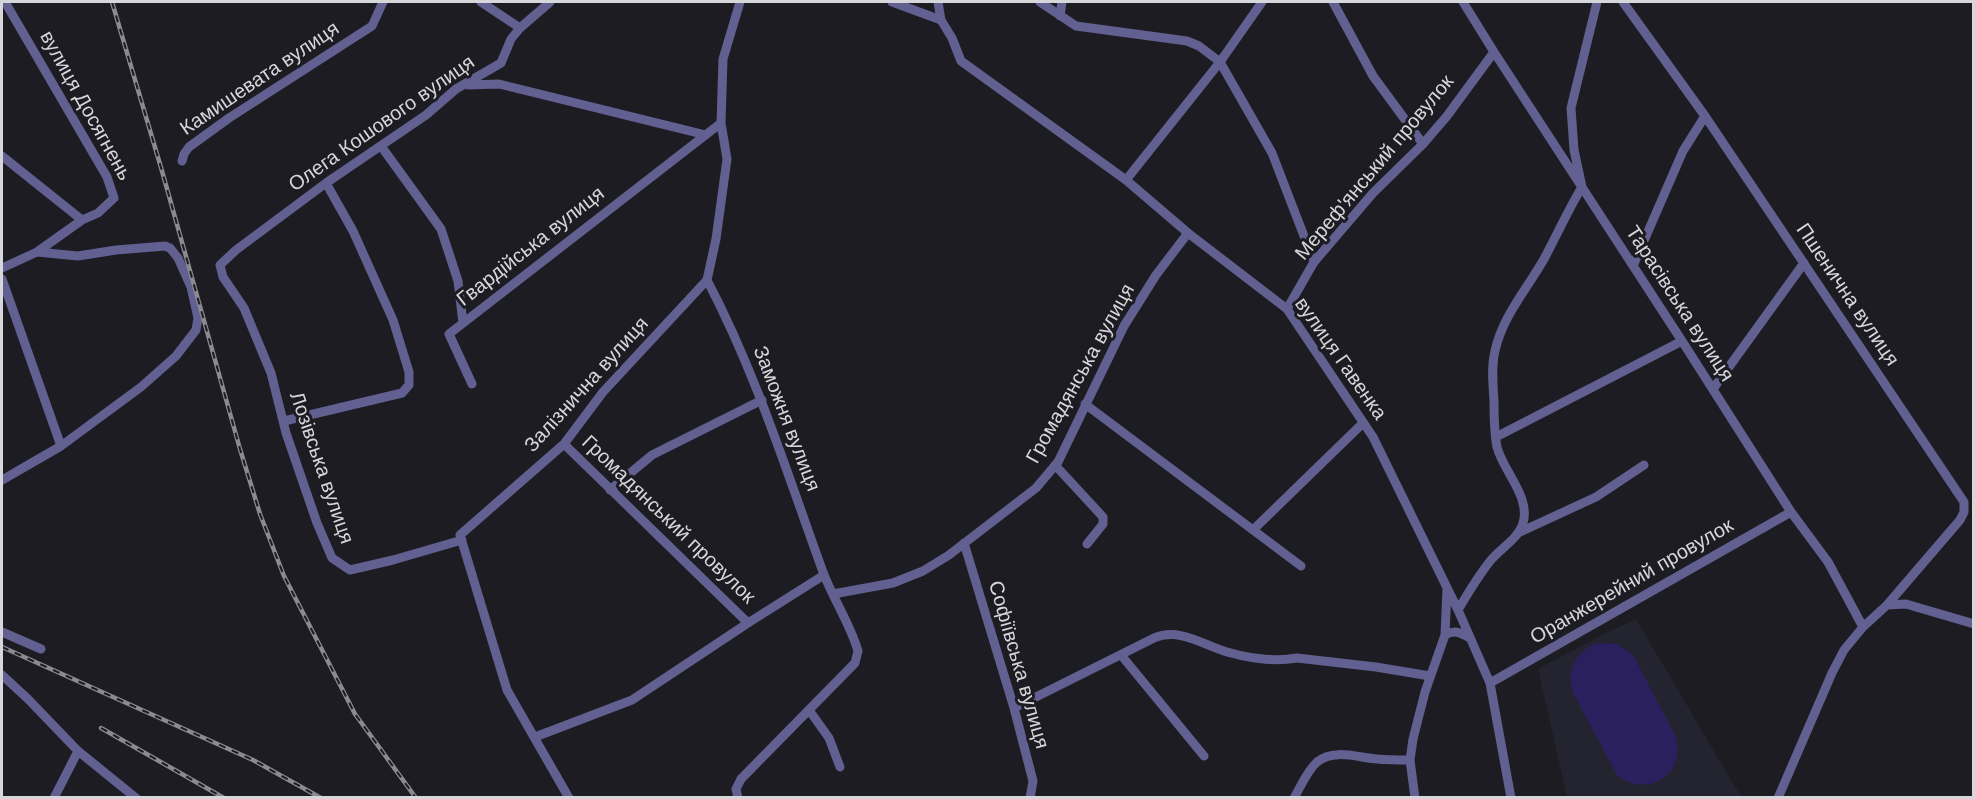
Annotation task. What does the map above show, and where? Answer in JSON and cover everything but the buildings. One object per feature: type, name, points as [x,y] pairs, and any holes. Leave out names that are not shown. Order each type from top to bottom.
[{"type":"street","name":"вулиця Досягнень","points":[[5,2],[107,177],[114,198],[98,213],[82,220]]},
{"type":"street","name":"Камишевата вулиця","points":[[182,161],[189,147],[205,135],[372,26],[383,2]]},
{"type":"street","points":[[481,2],[520,27]]},
{"type":"street","name":"Олега Кошового вулиця","points":[[220,265],[236,250],[326,183],[426,115],[456,89],[501,63],[511,39],[520,27],[550,2]]},
{"type":"street","points":[[707,280],[716,239],[727,159],[721,123],[723,59],[741,2]]},
{"type":"street","points":[[892,2],[941,20]]},
{"type":"street","name":"вулиця Гавенка","points":[[938,2],[941,20],[952,38],[961,61],[1126,180],[1188,232],[1287,309],[1373,437],[1458,610],[1490,683],[1511,798]]},
{"type":"street","points":[[1040,2],[1076,26],[1187,41],[1199,46],[1220,62],[1272,153],[1314,262]]},
{"type":"street","points":[[1060,16],[1062,2]]},
{"type":"street","points":[[1126,180],[1220,62],[1262,2]]},
{"type":"street","points":[[1333,2],[1373,76],[1423,144]]},
{"type":"street","name":"Тарасівська вулиця","points":[[1463,2],[1791,512],[1828,562],[1863,627]]},
{"type":"street","points":[[1458,610],[1492,559],[1518,533],[1524,522],[1523,503],[1503,463],[1496,437],[1493,361],[1498,340],[1512,311],[1546,256],[1569,208],[1582,187],[1570,119],[1597,2]]},
{"type":"street","name":"Пшенична вулиця","points":[[1623,2],[1705,116],[1964,502],[1964,512],[1960,520],[1887,605],[1863,627],[1844,650],[1778,798]]},
{"type":"street","name":"Мереф'янський провулок","points":[[1287,309],[1314,262],[1373,193],[1423,144],[1447,116],[1494,52]]},
{"type":"street","points":[[465,84],[499,84],[706,135]]},
{"type":"street","points":[[1633,266],[1683,152],[1705,116]]},
{"type":"street","name":"Гвардійська вулиця","points":[[463,323],[721,123]]},
{"type":"street","name":"Гвардійська вулиця","points":[[381,146],[441,229],[458,281],[463,323]]},
{"type":"street","points":[[2,156],[82,220],[37,252],[2,268]]},
{"type":"street","points":[[284,421],[402,393],[409,385],[409,372],[393,320],[353,231],[326,183]]},
{"type":"street","name":"Громадянська вулиця","points":[[833,594],[910,578],[936,564],[1036,488],[1055,465],[1129,318],[1156,275],[1188,232]]},
{"type":"street","points":[[2,480],[61,446],[141,387],[176,356],[196,330],[198,318],[191,287],[178,258],[170,248],[165,246],[135,248],[78,256],[37,252]]},
{"type":"street","points":[[1713,389],[1804,263]]},
{"type":"street","name":"Лозівська вулиця","points":[[220,265],[223,277],[244,308],[271,373],[286,433],[316,524],[332,558],[350,570],[462,540]]},
{"type":"street","points":[[2,279],[61,446]]},
{"type":"street","name":"Заможня вулиця","points":[[707,280],[728,320],[762,400],[824,575],[857,647],[858,655],[855,663],[809,710]]},
{"type":"street","name":"Залізнична вулиця","points":[[462,540],[460,535],[564,444],[603,392],[707,280]]},
{"type":"street","points":[[463,323],[449,334],[472,384]]},
{"type":"street","points":[[1496,437],[1682,341]]},
{"type":"street","points":[[610,490],[652,455],[762,400]]},
{"type":"street","points":[[1085,404],[1301,566]]},
{"type":"street","points":[[1254,530],[1363,423]]},
{"type":"street","name":"Громадянський провулок","points":[[564,444],[748,623]]},
{"type":"street","points":[[1055,465],[1103,517],[1102,524],[1087,544]]},
{"type":"street","points":[[1518,533],[1596,497],[1644,465]]},
{"type":"street","name":"Оранжерейний провулок","points":[[1490,683],[1791,512]]},
{"type":"street","points":[[462,540],[507,690],[568,798]]},
{"type":"street","name":"Софіївська вулиця","points":[[964,543],[1014,708],[1033,781],[1030,798]]},
{"type":"street","points":[[535,737],[632,699],[824,575]]},
{"type":"street","points":[[1415,798],[1410,760],[1413,739],[1430,676],[1445,635],[1447,587]]},
{"type":"street","points":[[1887,605],[1906,604],[1974,624]]},
{"type":"street","points":[[2,632],[41,649]]},
{"type":"street","points":[[1445,635],[1460,632],[1470,638]]},
{"type":"street","points":[[1014,708],[1161,635],[1176,634],[1238,655],[1365,665],[1430,676]]},
{"type":"street","points":[[1121,655],[1204,756]]},
{"type":"street","points":[[2,675],[78,751],[136,798]]},
{"type":"street","points":[[738,798],[736,789],[741,779],[809,710],[829,738],[840,767]]},
{"type":"street","points":[[54,798],[78,751]]},
{"type":"street","points":[[1294,798],[1314,766],[1320,760],[1330,756],[1351,755],[1375,759],[1410,760]]},
{"type":"shaded area","points":[[1636,619],[1742,797],[1567,797],[1538,669]]},
{"type":"shaded area","points":[[1598,643],[1617,644],[1633,655],[1676,737],[1678,751],[1670,772],[1651,784],[1640,785],[1617,775],[1573,693],[1570,677],[1574,662],[1590,646]]},
{"type":"railway","points":[[112,2],[260,514],[284,576],[355,714],[416,798]]},
{"type":"railway","points":[[2,647],[253,760],[321,798]]},
{"type":"railway","points":[[101,728],[224,798]]}]
